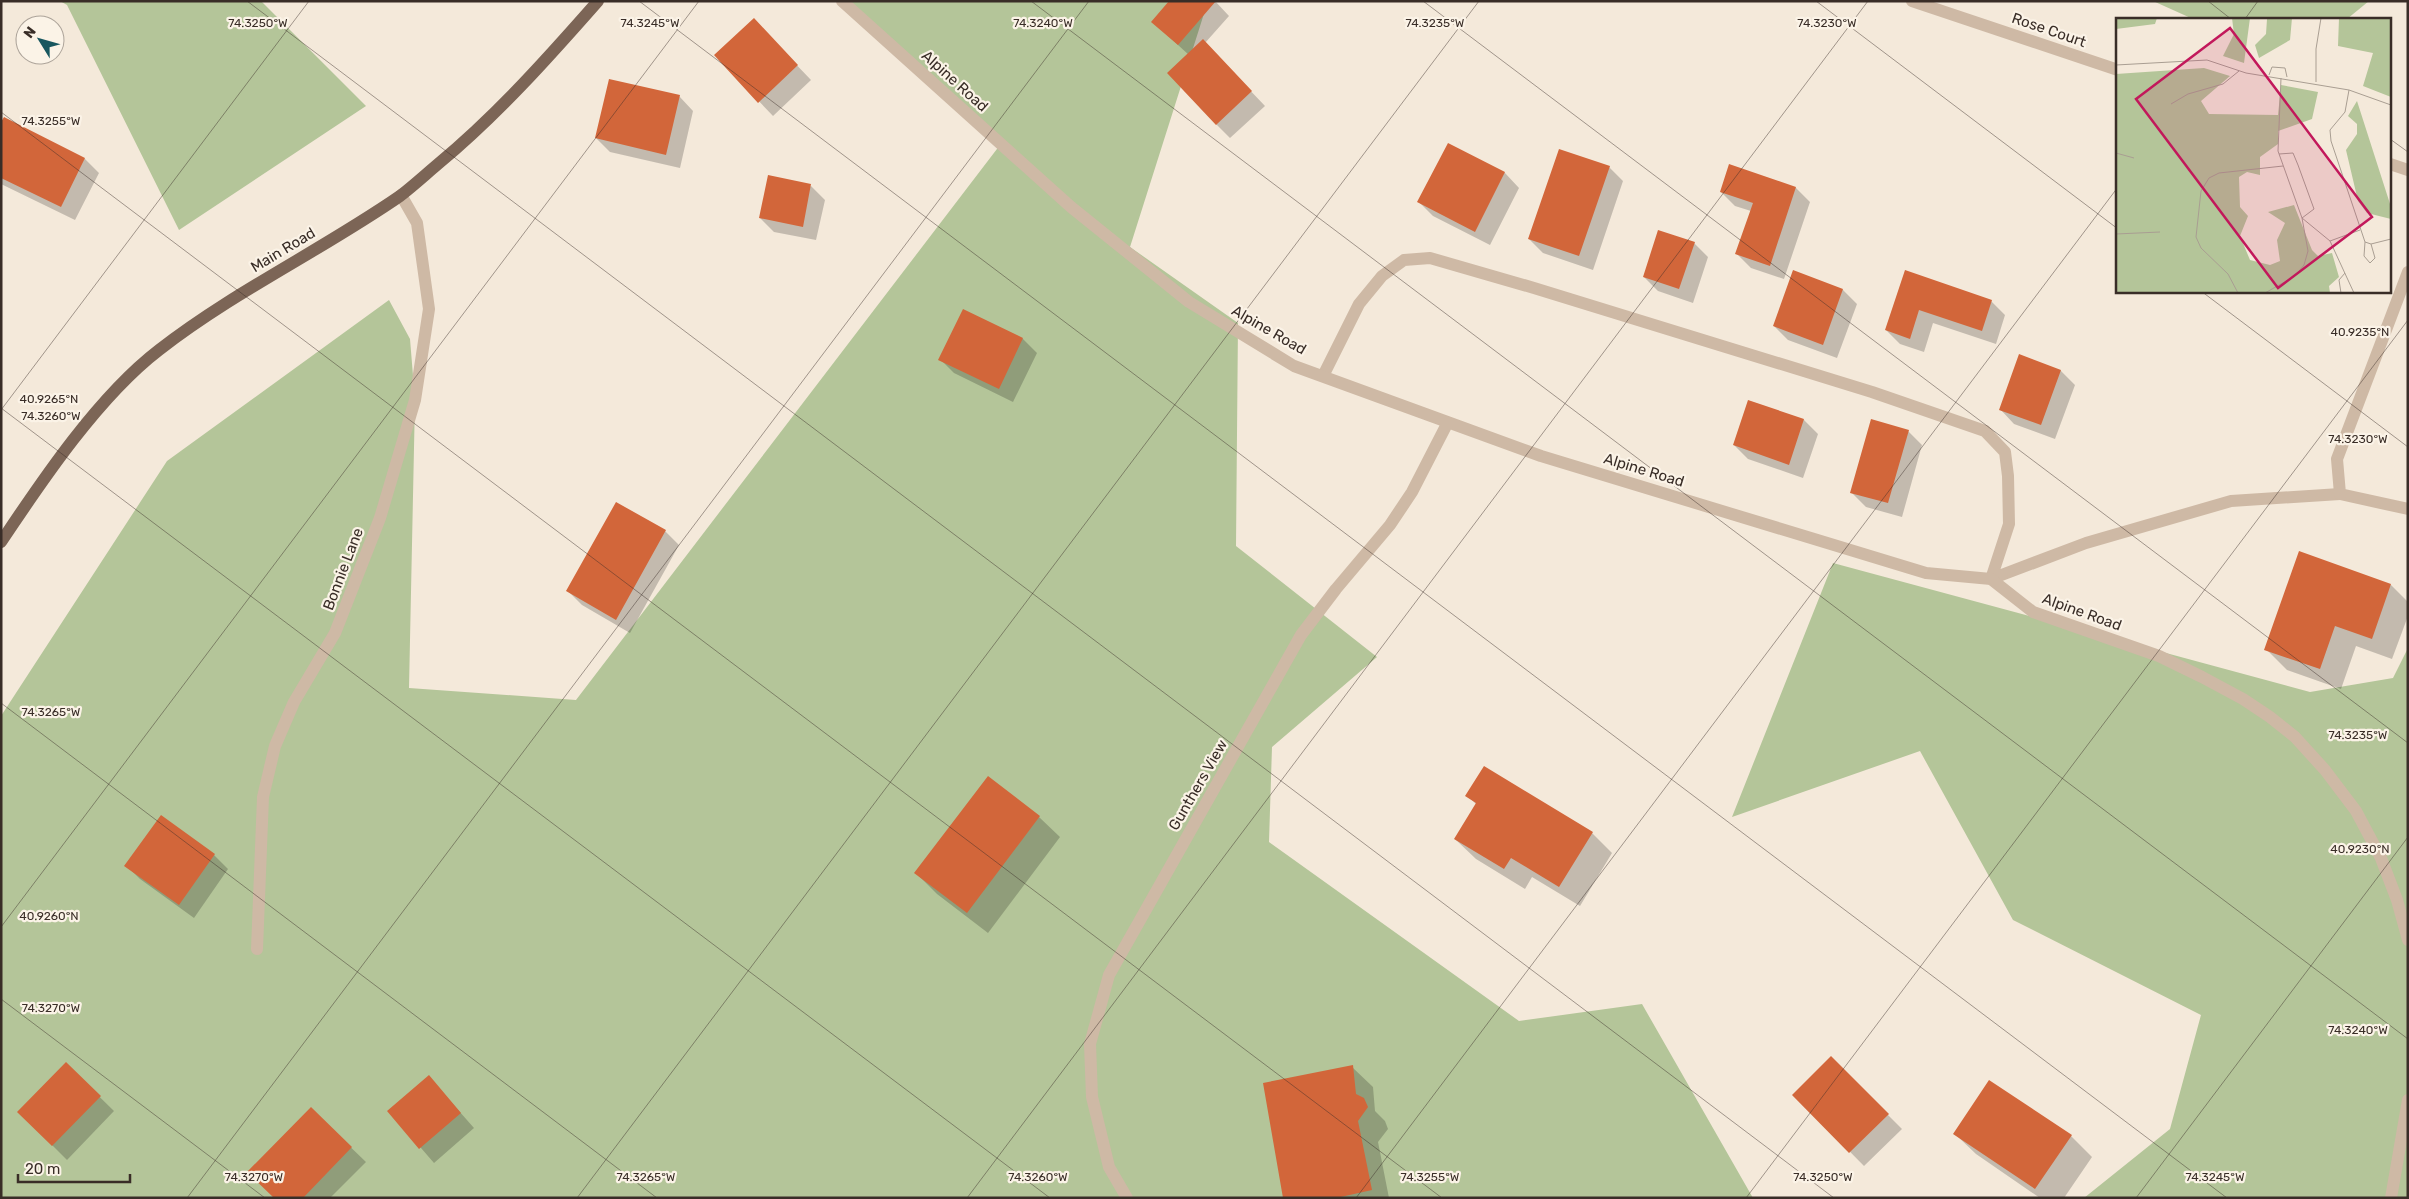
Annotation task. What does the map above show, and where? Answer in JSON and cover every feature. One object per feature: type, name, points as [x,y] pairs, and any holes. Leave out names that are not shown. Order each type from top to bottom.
[{"type":"main road","name":"Main Road","points":[[1,542],[28,502],[100,408],[159,350],[236,297],[333,239],[401,195],[460,146],[534,74],[598,1]]},
{"type":"street","name":"Alpine Road","points":[[842,1],[1070,206],[1189,302],[1294,366],[1541,456],[1926,573],[1991,580],[2033,612],[2159,656],[2243,700],[2295,737],[2325,770],[2356,811],[2381,858],[2397,900],[2408,940]]},
{"type":"street","name":"Rose Court","points":[[1912,1],[2116,69]]},
{"type":"street","points":[[2392,165],[2408,170]]},
{"type":"street","name":"Bonnie Lane","points":[[257,950],[263,798],[275,746],[294,702],[335,633],[380,518],[415,400],[430,309],[417,223],[401,195]]},
{"type":"street","points":[[1323,376],[1359,304],[1382,276],[1404,260],[1430,258],[1543,291],[1872,392],[1986,431],[2005,452],[2008,476],[2009,524],[1991,580]]},
{"type":"street","points":[[2340,494],[2337,459],[2408,272]]},
{"type":"street","name":"Gunthers View","points":[[1127,1198],[1109,1166],[1092,1097],[1090,1044],[1108,975],[1301,635],[1336,589],[1390,525],[1412,492],[1448,422]]},
{"type":"street","points":[[1991,580],[2086,543],[2231,501],[2340,494],[2408,509]]},
{"type":"street","points":[[2391,1198],[2408,1100]]},
{"type":"green space","points":[[60,1],[261,1],[366,106],[179,230],[67,5]]},
{"type":"green space","points":[[845,1],[1208,1],[1130,247],[1238,323],[1236,546],[1377,657],[1272,747],[1269,842],[1519,1021],[1642,1004],[1753,1198],[1,1198],[1,716],[167,461],[389,300],[410,339],[415,400],[409,688],[576,700],[1000,145]]},
{"type":"green space","points":[[2153,1],[2369,1],[2348,18],[2191,18]]},
{"type":"green space","points":[[1833,563],[2310,692],[2393,678],[2408,648],[2408,1198],[2084,1198],[2170,1129],[2201,1015],[2013,920],[1920,751],[1732,817]]},
{"type":"building","points":[[1169,1],[1216,1],[1178,45],[1151,22]]},
{"type":"building","points":[[754,18],[798,65],[758,103],[714,55]]},
{"type":"building","points":[[1203,39],[1252,91],[1216,125],[1167,73]]},
{"type":"building","points":[[609,79],[680,95],[666,155],[595,138]]},
{"type":"building","points":[[4,117],[85,158],[61,207],[1,178],[1,122]]},
{"type":"building","points":[[1448,143],[1505,172],[1475,232],[1417,202]]},
{"type":"building","points":[[1559,149],[1610,166],[1579,256],[1528,239]]},
{"type":"building","points":[[1729,164],[1796,187],[1770,266],[1735,254],[1753,203],[1720,192]]},
{"type":"building","points":[[768,175],[811,184],[803,227],[759,218]]},
{"type":"building","points":[[1658,230],[1695,242],[1679,289],[1643,277]]},
{"type":"building","points":[[1793,270],[1843,289],[1823,345],[1773,326]]},
{"type":"building","points":[[1905,270],[1992,300],[1982,331],[1919,310],[1910,339],[1885,330]]},
{"type":"building","points":[[963,309],[1023,338],[999,389],[938,360]]},
{"type":"building","points":[[2019,354],[2061,370],[2041,425],[1999,410]]},
{"type":"building","points":[[1748,400],[1804,419],[1789,465],[1733,445]]},
{"type":"building","points":[[1871,419],[1909,430],[1888,503],[1850,493]]},
{"type":"building","points":[[616,502],[666,530],[616,620],[566,591]]},
{"type":"building","points":[[2299,551],[2391,584],[2372,639],[2335,626],[2320,669],[2264,650]]},
{"type":"building","points":[[1484,766],[1593,832],[1559,887],[1511,858],[1504,869],[1454,839],[1476,803],[1465,796]]},
{"type":"building","points":[[988,776],[1040,816],[967,913],[914,873]]},
{"type":"building","points":[[161,815],[215,854],[179,905],[124,866]]},
{"type":"building","points":[[1831,1056],[1889,1114],[1849,1153],[1792,1095]]},
{"type":"building","points":[[66,1062],[101,1096],[52,1146],[17,1112]]},
{"type":"building","points":[[1353,1065],[1356,1094],[1364,1098],[1368,1107],[1358,1121],[1372,1190],[1336,1198],[1283,1198],[1263,1083]]},
{"type":"building","points":[[429,1075],[461,1113],[419,1149],[387,1111]]},
{"type":"building","points":[[1989,1080],[2072,1135],[2035,1189],[1953,1134]]},
{"type":"building","points":[[311,1107],[352,1147],[303,1198],[274,1198],[247,1172]]}]
